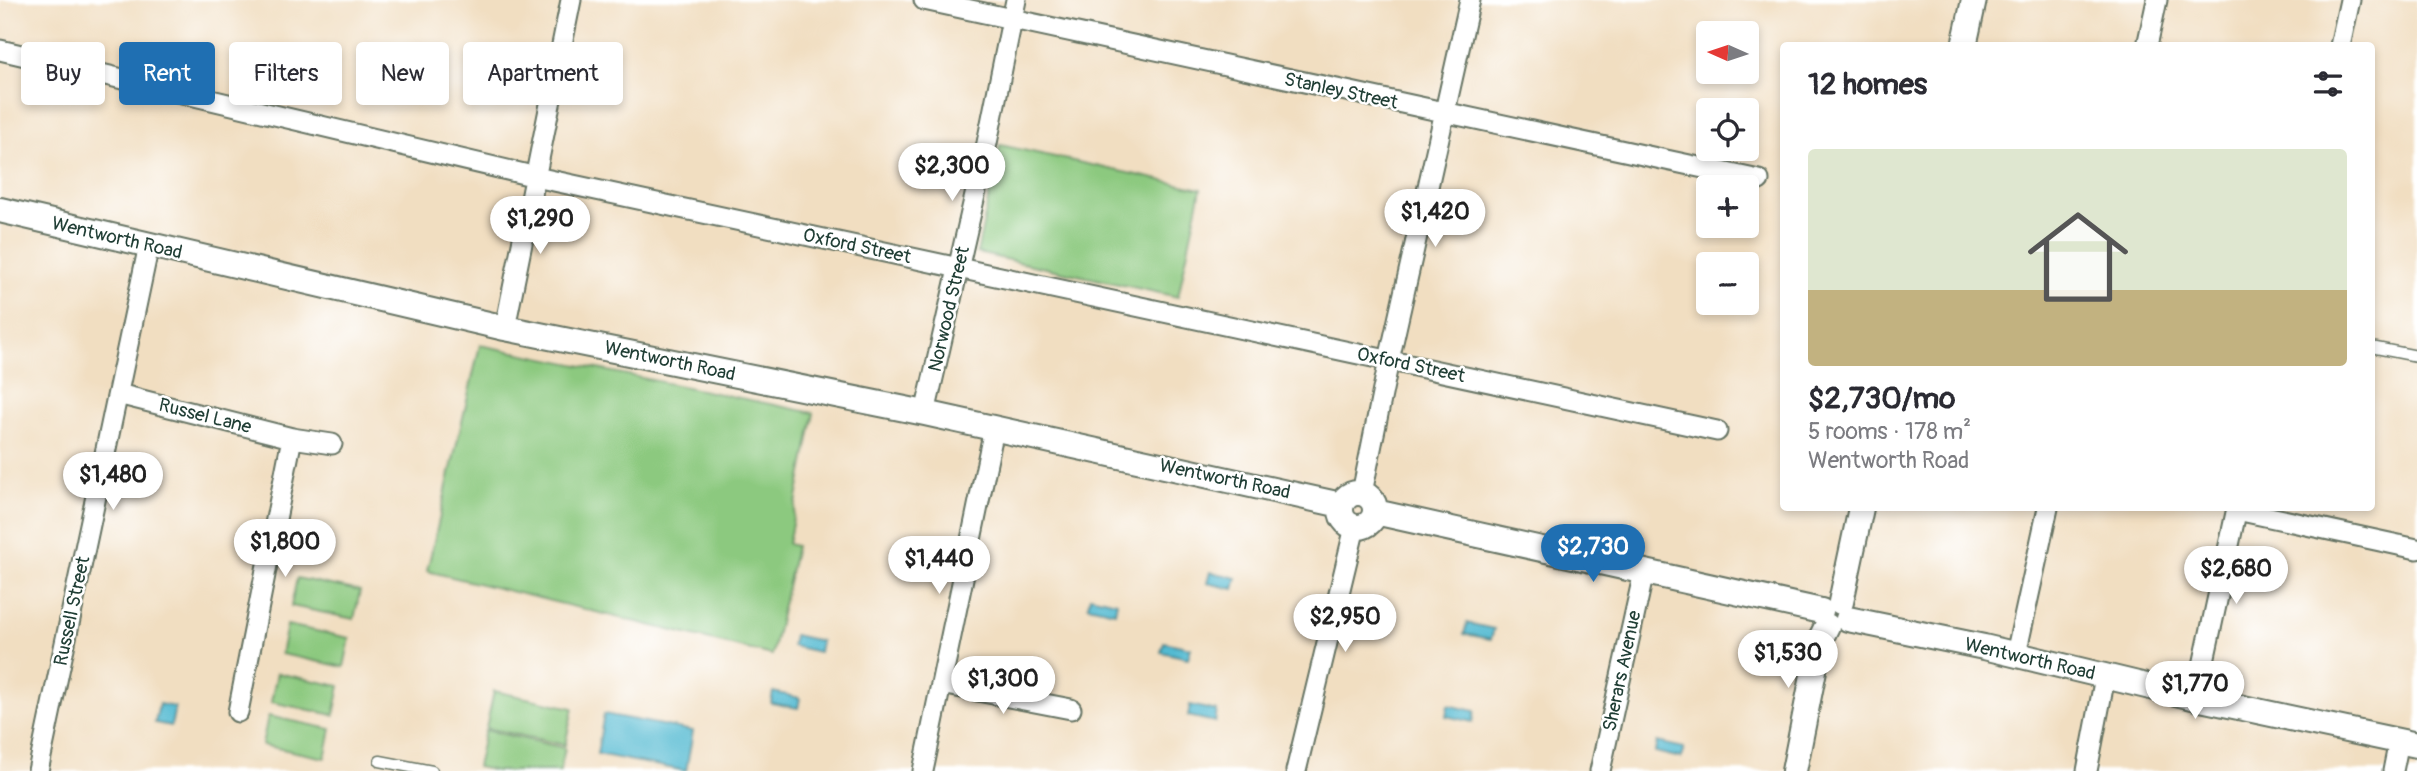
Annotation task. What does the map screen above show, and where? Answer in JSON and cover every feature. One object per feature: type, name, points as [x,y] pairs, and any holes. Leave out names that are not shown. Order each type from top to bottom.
[{"type":"street","points":[[505,328],[571,0]]},
{"type":"street","name":"Stanley Street","points":[[923,0],[1014,9],[1446,114],[1735,175]]},
{"type":"street","points":[[1296,771],[1355,527],[1366,526],[1360,504],[1363,482],[1470,0]]},
{"type":"street","points":[[1965,42],[1974,0]]},
{"type":"street","points":[[2148,42],[2157,0]]},
{"type":"street","points":[[2341,42],[2350,0]]},
{"type":"street","name":"Norwood Street","points":[[925,413],[1014,9]]},
{"type":"street","name":"Oxford Street","points":[[0,50],[535,177],[1717,431]]},
{"type":"street","name":"Wentworth Road","points":[[0,211],[505,328],[1360,504],[1644,572],[2016,654],[2196,698],[2408,743]]},
{"type":"street","name":"Russell Street","points":[[38,771],[149,245]]},
{"type":"street","name":"Russel Lane","points":[[118,394],[292,438],[332,444]]},
{"type":"street","points":[[923,771],[994,429]]},
{"type":"street","points":[[238,712],[292,438]]},
{"type":"street","points":[[1794,771],[1820,640],[1834,614],[1860,511]]},
{"type":"street","points":[[2016,654],[2047,511]]},
{"type":"street","points":[[2196,698],[2237,511]]},
{"type":"street","points":[[2246,511],[2417,549]]},
{"type":"street","name":"Sherars Avenue","points":[[1600,771],[1644,572]]},
{"type":"street","points":[[2087,771],[2105,677]]},
{"type":"street","points":[[941,684],[1072,709]]},
{"type":"street","points":[[2393,771],[2408,743]]},
{"type":"lane","points":[[2375,348],[2417,356]]},
{"type":"lane","points":[[380,761],[432,771]]},
{"type":"green space","points":[[1000,145],[1201,189],[1178,297],[977,253]]},
{"type":"green space","points":[[480,345],[814,413],[788,544],[796,546],[772,655],[427,571]]},
{"type":"green space","points":[[297,578],[360,591],[354,619],[291,606]]},
{"type":"green space","points":[[287,625],[350,638],[344,667],[281,654]]},
{"type":"green space","points":[[277,673],[340,686],[334,715],[271,702]]},
{"type":"green space","points":[[494,691],[573,708],[565,745],[486,728]]},
{"type":"green space","points":[[268,716],[331,729],[325,758],[262,745]]},
{"type":"green space","points":[[485,730],[565,748],[560,771],[496,771],[477,767]]},
{"type":"water","points":[[1210,572],[1237,578],[1234,589],[1207,583]]},
{"type":"water","points":[[1090,596],[1117,602],[1115,612],[1088,606]]},
{"type":"water","points":[[1467,623],[1494,629],[1491,639],[1464,634]]},
{"type":"water","points":[[794,635],[821,641],[819,652],[792,646]]},
{"type":"water","points":[[1164,642],[1191,648],[1188,658],[1161,652]]},
{"type":"water","points":[[773,692],[800,698],[798,708],[771,703]]},
{"type":"water","points":[[159,704],[175,707],[171,726],[155,723]]},
{"type":"water","points":[[1190,705],[1217,711],[1215,722],[1188,716]]},
{"type":"water","points":[[1448,705],[1475,711],[1473,722],[1446,716]]},
{"type":"water","points":[[604,714],[693,731],[686,771],[597,754]]},
{"type":"water","points":[[1657,742],[1684,748],[1681,758],[1655,752]]}]
